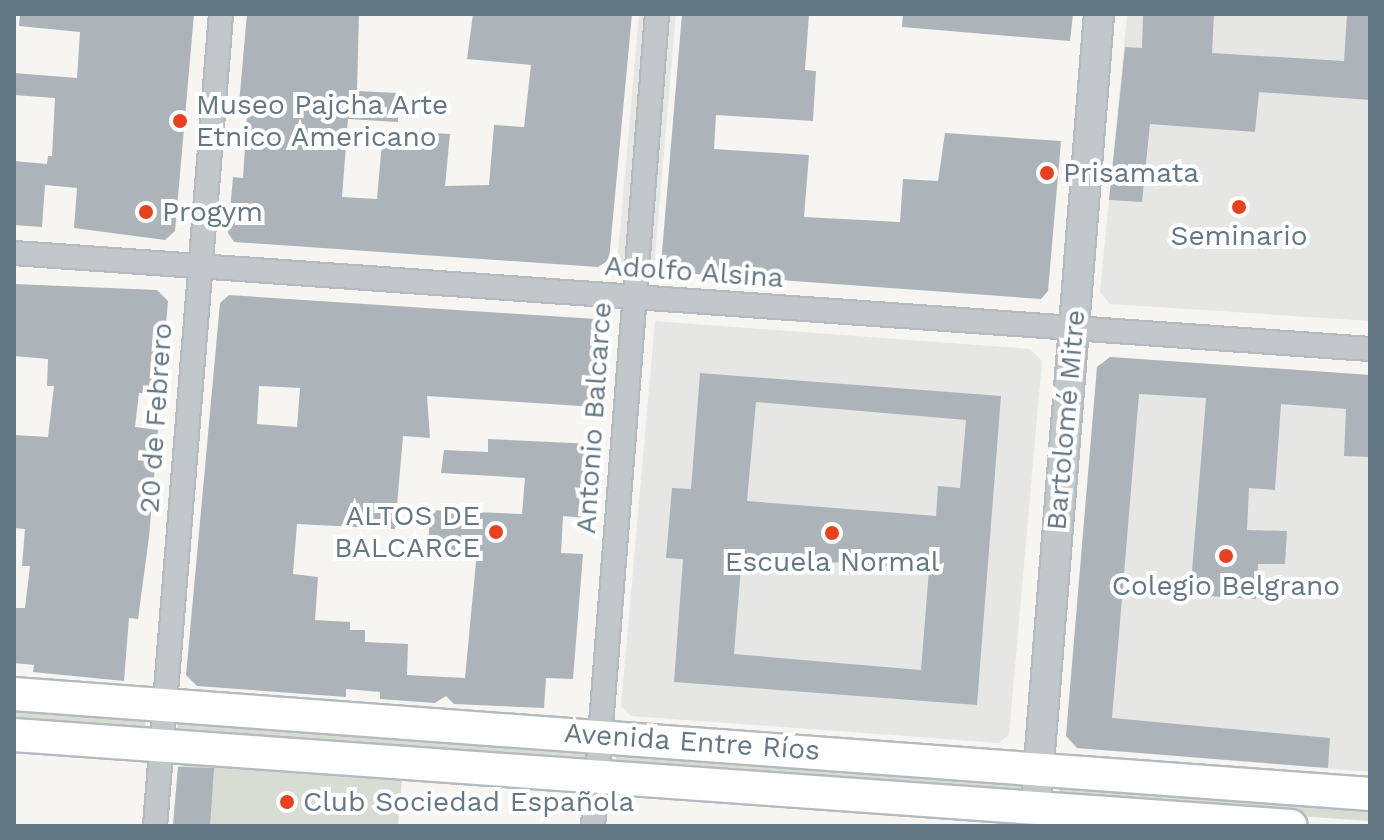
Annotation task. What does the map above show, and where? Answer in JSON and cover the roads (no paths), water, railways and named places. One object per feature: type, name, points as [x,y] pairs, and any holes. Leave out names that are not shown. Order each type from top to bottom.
[{"type":"main road","name":"Avenida Entre Ríos","points":[[14,694],[1039,767],[1370,794]]},
{"type":"main road","name":"Avenida Entre Ríos","points":[[14,735],[599,775],[1035,816],[1291,826]]},
{"type":"street","name":"20 de Febrero","points":[[155,826],[164,746],[196,269],[221,14]]},
{"type":"street","name":"Antonio Balcarce","points":[[593,826],[604,736],[632,298],[657,14]]},
{"type":"street","name":"Bartolomé Mitre","points":[[1035,816],[1099,14]]},
{"type":"street","name":"Adolfo Alsina","points":[[14,253],[196,269],[1370,349]]},
{"type":"place","name":"Museo Pajcha Arte Etnico Americano","points":[[180,121]]},
{"type":"place","name":"Prisamata","points":[[1047,173]]},
{"type":"place","name":"Seminario","points":[[1239,207]]},
{"type":"place","name":"Progym","points":[[146,212]]},
{"type":"place","name":"ALTOS DE BALCARCE","points":[[496,532]]},
{"type":"place","name":"Escuela Normal","points":[[832,533]]},
{"type":"place","name":"Colegio Belgrano","points":[[1226,556]]},
{"type":"place","name":"Club Sociedad Española","points":[[287,802]]}]
